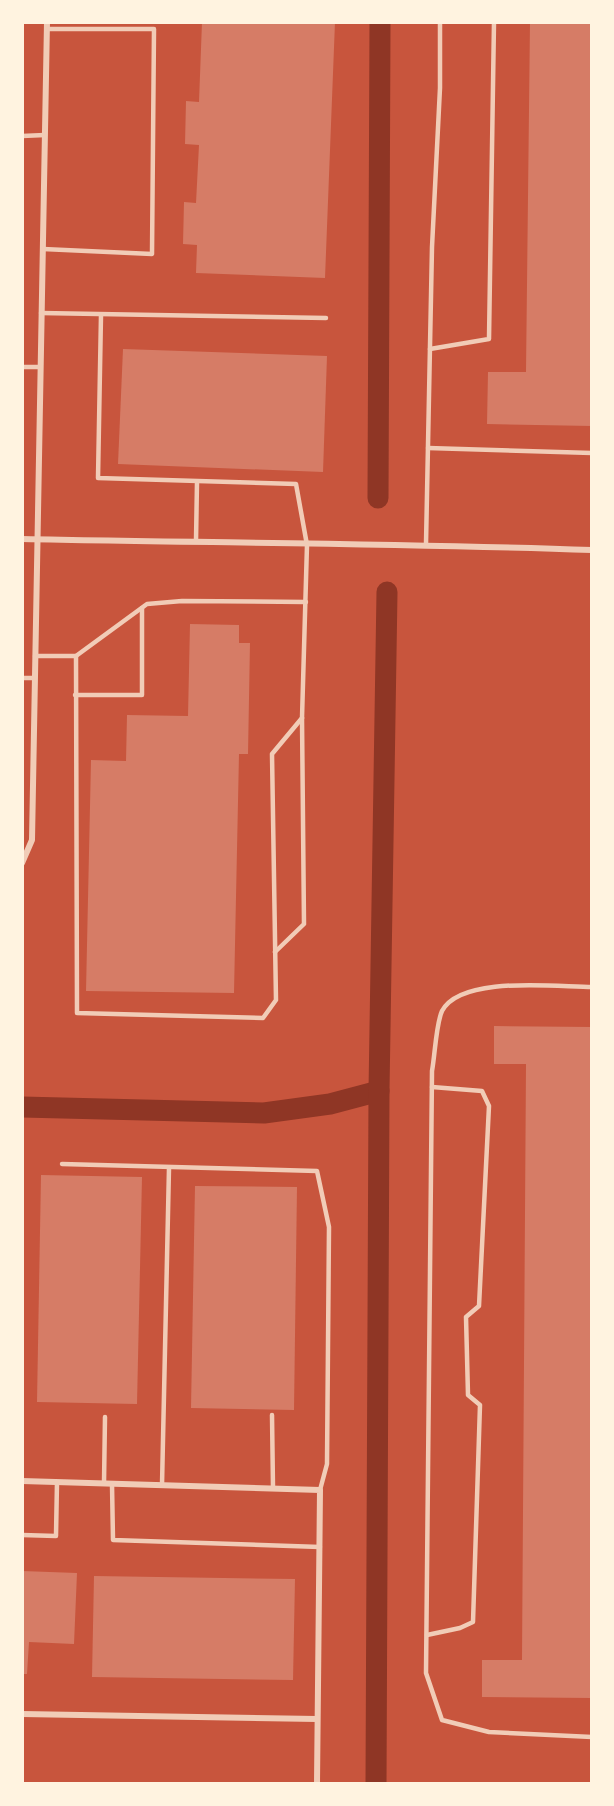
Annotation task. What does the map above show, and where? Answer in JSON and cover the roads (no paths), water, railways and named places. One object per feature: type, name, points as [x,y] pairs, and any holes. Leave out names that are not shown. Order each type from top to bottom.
[{"type":"street","points":[[22,863],[32,840],[47,26]]},
{"type":"street","points":[[22,539],[426,544],[591,550]]},
{"type":"street","points":[[22,1481],[320,1490],[317,1784]]},
{"type":"street","points":[[22,1714],[317,1719]]},
{"type":"lane","points":[[426,544],[440,22]]},
{"type":"lane","points":[[430,349],[489,339],[494,22]]},
{"type":"lane","points":[[43,249],[152,254],[154,30],[47,26]]},
{"type":"lane","points":[[22,136],[45,135]]},
{"type":"lane","points":[[41,313],[326,318]]},
{"type":"lane","points":[[101,315],[98,478],[296,484],[307,544],[302,718],[304,924],[275,952]]},
{"type":"lane","points":[[22,367],[40,367]]},
{"type":"lane","points":[[428,448],[591,453]]},
{"type":"lane","points":[[196,541],[197,482]]},
{"type":"lane","points":[[35,656],[76,656],[147,604],[182,601],[306,602]]},
{"type":"lane","points":[[75,695],[142,695],[142,608]]},
{"type":"lane","points":[[76,656],[77,1013],[263,1018],[276,1000],[272,754],[302,718]]},
{"type":"lane","points":[[22,678],[35,678]]},
{"type":"lane","points":[[591,987],[492,986],[464,992],[442,1011],[432,1087],[426,1673],[442,1720],[489,1732],[591,1737]]},
{"type":"lane","points":[[427,1635],[473,1622],[480,1405],[468,1395],[466,1317],[479,1306],[489,1106],[482,1091],[432,1087]]},
{"type":"lane","points":[[62,1164],[317,1171],[330,1227],[327,1464],[320,1490]]},
{"type":"lane","points":[[162,1485],[168,1168]]},
{"type":"lane","points":[[272,1415],[273,1488]]},
{"type":"lane","points":[[104,1483],[105,1417]]},
{"type":"lane","points":[[22,1535],[56,1536],[57,1482]]},
{"type":"lane","points":[[112,1484],[112,1540],[320,1547]]},
{"type":"waterway","points":[[378,498],[380,22]]},
{"type":"waterway","points":[[376,1784],[379,1091],[387,592]]},
{"type":"waterway","points":[[22,1107],[264,1113],[330,1104],[379,1091]]}]
